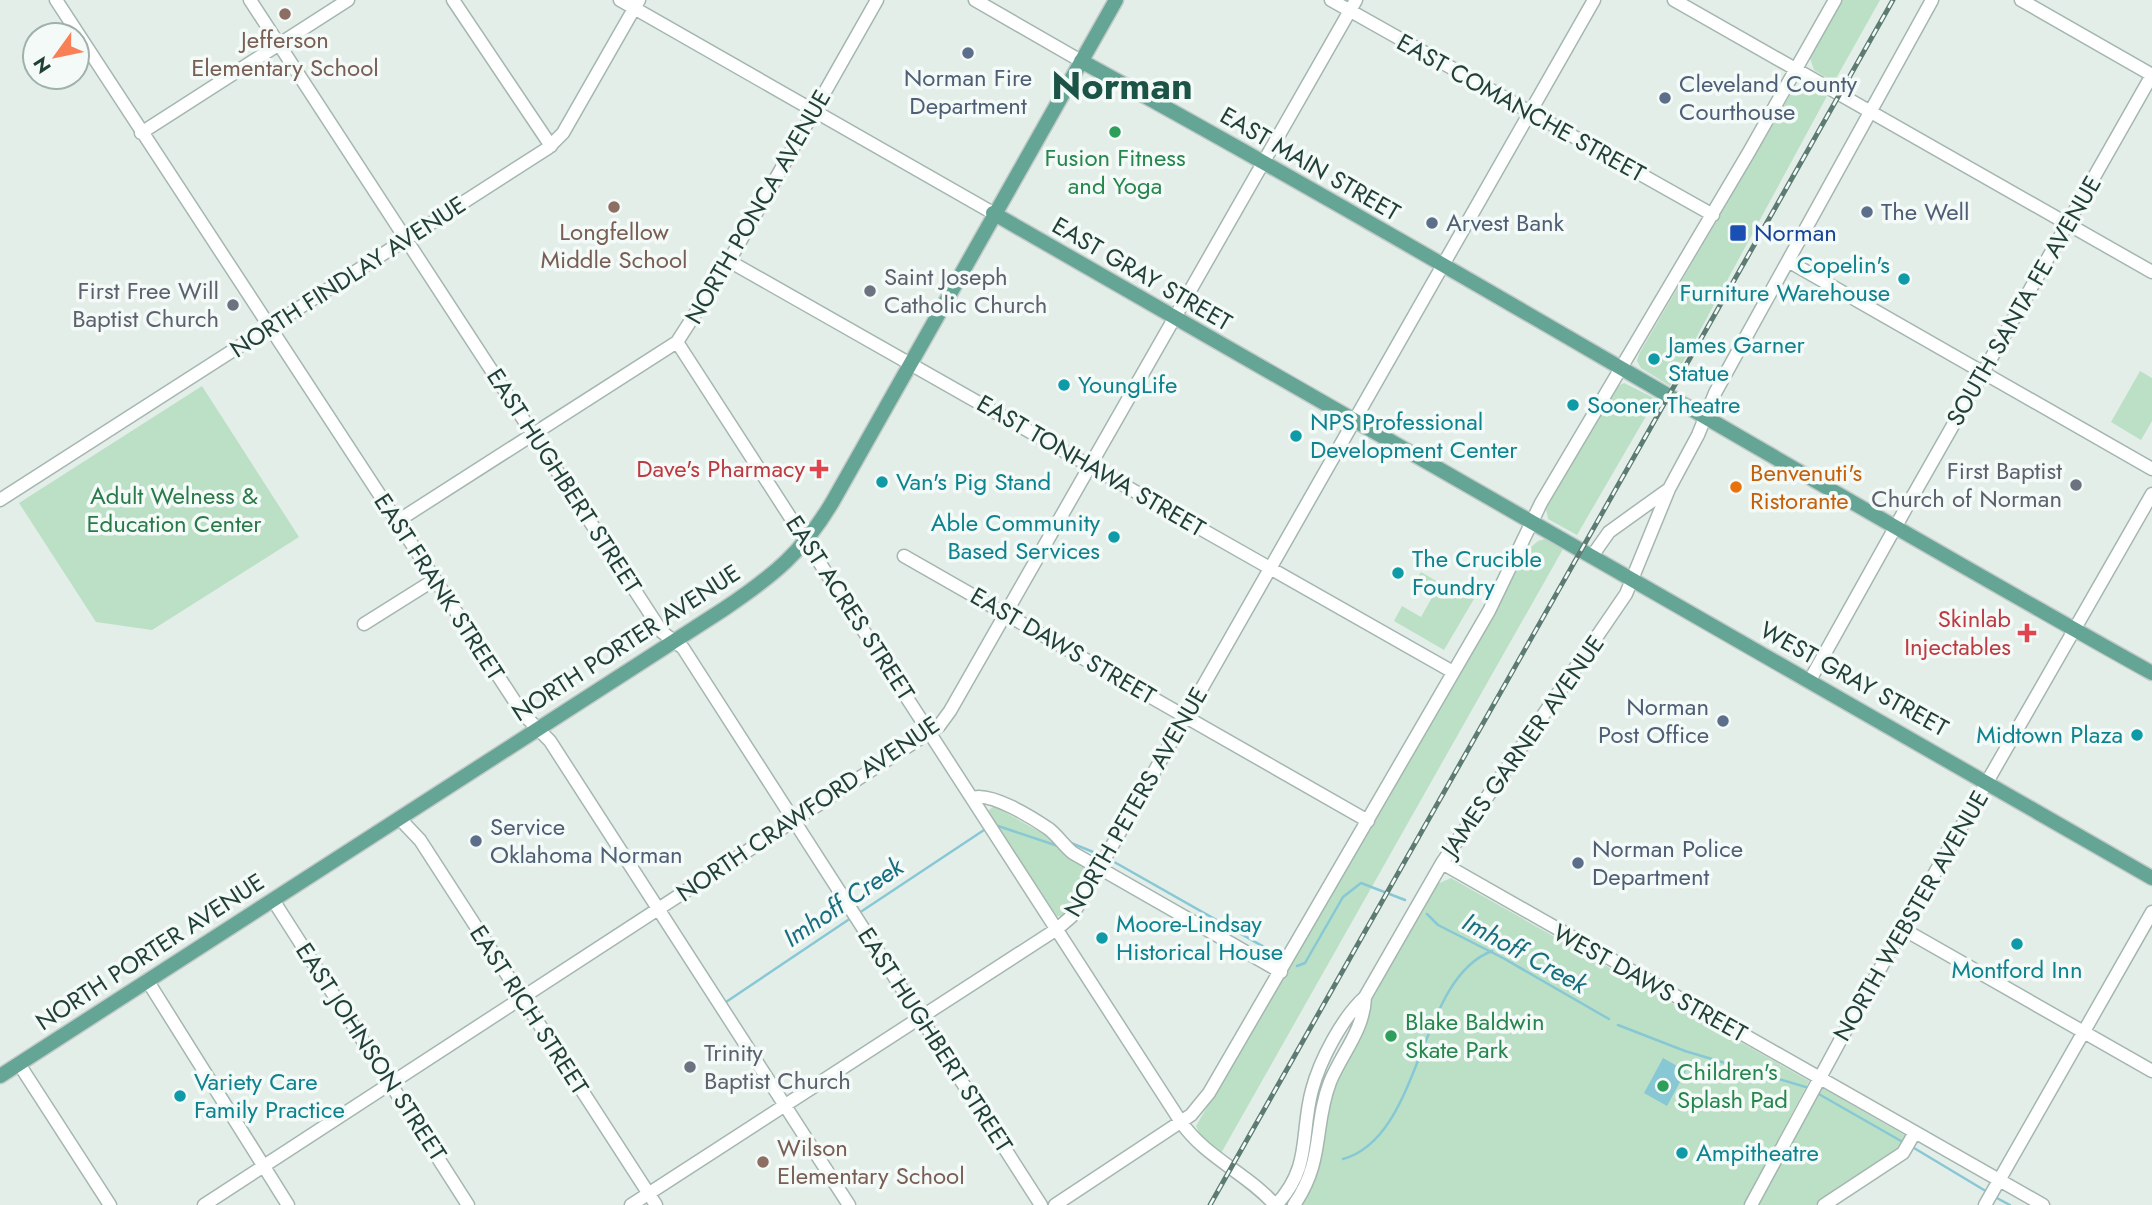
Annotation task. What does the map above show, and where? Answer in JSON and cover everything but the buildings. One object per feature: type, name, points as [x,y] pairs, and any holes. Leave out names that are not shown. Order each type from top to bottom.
[{"type":"main road","name":"NORTH PORTER AVENUE","points":[[0,1076],[757,586],[807,542],[1116,0]]},
{"type":"main road","name":"EAST MAIN STREET","points":[[1081,61],[1263,161],[1441,267],[2152,673]]},
{"type":"main road","name":"EAST GRAY STREET","points":[[993,213],[1174,319],[1533,521]]},
{"type":"main road","name":"WEST GRAY STREET","points":[[1533,521],[2152,878]]},
{"type":"street","name":"EAST FRANK STREET","points":[[55,0],[434,580],[523,713],[550,741],[849,1205]]},
{"type":"street","name":"EAST HUGHBERT STREET","points":[[250,0],[659,628],[683,648],[1041,1205]]},
{"type":"street","points":[[141,133],[348,0]]},
{"type":"street","points":[[453,0],[551,146]]},
{"type":"street","name":"EAST GRAY STREET","points":[[620,0],[636,4],[814,111],[993,213]]},
{"type":"street","name":"NORTH PONCA AVENUE","points":[[396,522],[535,436],[677,342],[730,261],[877,0]]},
{"type":"street","name":"EAST MAIN STREET","points":[[975,0],[1081,61]]},
{"type":"street","name":"EAST COMANCHE STREET","points":[[1331,0],[1353,6],[1530,113],[1713,215]]},
{"type":"street","name":"NORTH PETERS AVENUE","points":[[631,1205],[652,1199],[785,1105],[1057,929],[1072,916],[1594,0]]},
{"type":"street","points":[[1674,0],[2152,272]]},
{"type":"street","points":[[1055,1205],[1191,1115],[1209,1093],[1489,611],[1533,521],[1713,215],[1835,0]]},
{"type":"street","name":"JAMES GARNER AVENUE","points":[[1275,1205],[1293,1183],[1301,1166],[1316,1077],[1442,863],[1524,740],[1551,708],[1575,667],[1595,644],[1633,580],[1669,489],[1715,393],[1932,0]]},
{"type":"street","points":[[2021,0],[2152,75]]},
{"type":"street","name":"NORTH FINDLAY AVENUE","points":[[2,493],[269,327],[551,146],[563,133],[636,4]]},
{"type":"street","name":"NORTH CRAWFORD AVENUE","points":[[204,1205],[930,733],[950,711],[1353,6]]},
{"type":"street","name":"SOUTH SANTA FE AVENUE","points":[[1810,680],[2152,75]]},
{"type":"street","name":"EAST TONHAWA STREET","points":[[730,261],[1453,672]]},
{"type":"street","points":[[1788,261],[2152,469]]},
{"type":"street","name":"EAST ACRES STREET","points":[[677,342],[1181,1122],[1209,1154],[1252,1184],[1275,1205]]},
{"type":"street","name":"JAMES GARNER AVENUE","points":[[1592,556],[1609,532],[1669,489]]},
{"type":"street","name":"NORTH WEBSTER AVENUE","points":[[1751,1205],[1903,929],[2152,494]]},
{"type":"street","name":"EAST DAWS STREET","points":[[904,556],[1368,821]]},
{"type":"street","points":[[364,624],[434,580]]},
{"type":"street","points":[[972,798],[982,796],[994,799],[1057,836],[1073,853],[1105,860],[1281,972]]},
{"type":"street","name":"EAST RICH STREET","points":[[399,818],[420,840],[652,1199]]},
{"type":"street","name":"WEST DAWS STREET","points":[[1442,863],[1914,1134],[1991,1194],[2043,1205]]},
{"type":"street","name":"EAST JOHNSON STREET","points":[[273,900],[468,1205]]},
{"type":"street","points":[[1991,1194],[2152,912]]},
{"type":"street","points":[[1903,929],[2152,1071]]},
{"type":"street","points":[[147,980],[288,1205]]},
{"type":"street","name":"JAMES GARNER AVENUE","points":[[1294,1205],[1310,1178],[1317,1159],[1326,1097],[1362,1020],[1365,997]]},
{"type":"street","points":[[19,1064],[110,1205]]},
{"type":"street","points":[[1824,1205],[1903,1153],[1914,1134]]},
{"type":"green space","points":[[1841,0],[1880,0],[1834,82],[1814,70],[1810,58]]},
{"type":"green space","points":[[1803,85],[1827,96],[1670,386],[1641,368],[1637,361],[1639,354],[1793,90]]},
{"type":"green space","points":[[2140,371],[2152,378],[2152,421],[2141,440],[2111,422]]},
{"type":"green space","points":[[1624,383],[1656,399],[1577,535],[1548,519],[1546,509],[1614,388]]},
{"type":"green space","name":"Adult Welness & Education Center","points":[[202,386],[299,537],[152,630],[96,622],[19,503]]},
{"type":"green space","points":[[1545,539],[1563,549],[1220,1155],[1200,1135],[1196,1126],[1530,548]]},
{"type":"green space","points":[[1421,572],[1453,591],[1460,582],[1478,592],[1444,650],[1394,621],[1402,606],[1421,617],[1434,594],[1417,584],[1413,591],[1410,590]]},
{"type":"green space","points":[[994,806],[1058,842],[1090,868],[1091,872],[1068,910],[1061,916],[1057,916],[990,815],[989,810]]},
{"type":"green space","points":[[1451,878],[1809,1081],[1744,1205],[1298,1205],[1330,1094],[1370,1000],[1437,884]]},
{"type":"green space","points":[[1821,1087],[1906,1136],[1901,1148],[1816,1205],[1757,1205]]},
{"type":"water","name":"Children's Splash Pad","points":[[1663,1058],[1686,1071],[1667,1106],[1644,1093]]},
{"type":"waterway","name":"Imhoff Creek","points":[[998,826],[1058,846]]},
{"type":"waterway","name":"Imhoff Creek","points":[[859,913],[984,830]]},
{"type":"waterway","name":"Imhoff Creek","points":[[1071,843],[1103,856]]},
{"type":"waterway","name":"Imhoff Creek","points":[[1109,859],[1280,956]]},
{"type":"waterway","name":"Imhoff Creek","points":[[1297,966],[1305,963],[1343,897],[1361,883],[1405,900]]},
{"type":"waterway","name":"Imhoff Creek","points":[[1427,914],[1438,925],[1503,958],[1609,1019]]},
{"type":"waterway","name":"Imhoff Creek","points":[[723,1004],[851,918]]},
{"type":"waterway","points":[[1343,1159],[1369,1145],[1389,1121],[1406,1091],[1448,992],[1467,967],[1492,951]]},
{"type":"waterway","name":"Imhoff Creek","points":[[1618,1025],[1685,1051],[1809,1088]]},
{"type":"waterway","name":"Imhoff Creek","points":[[1817,1093],[1901,1141]]},
{"type":"waterway","name":"Imhoff Creek","points":[[1914,1148],[1989,1193]]},
{"type":"waterway","name":"Imhoff Creek","points":[[1995,1197],[2010,1205]]},
{"type":"railway","points":[[1210,1205],[1893,0]]},
{"type":"place","name":"Jefferson Elementary School","points":[[285,14]]},
{"type":"place","name":"Norman Fire Department","points":[[968,53]]},
{"type":"place","name":"Cleveland County Courthouse","points":[[1665,98]]},
{"type":"place","name":"Fusion Fitness and Yoga","points":[[1115,132]]},
{"type":"place","name":"Longfellow Middle School","points":[[614,207]]},
{"type":"place","name":"The Well","points":[[1867,212]]},
{"type":"place","name":"Arvest Bank","points":[[1432,223]]},
{"type":"place","name":"Norman","points":[[1738,233]]},
{"type":"place","name":"Copelin's Furniture Warehouse","points":[[1904,279]]},
{"type":"place","name":"Saint Joseph Catholic Church","points":[[870,291]]},
{"type":"place","name":"First Free Will Baptist Church","points":[[233,305]]},
{"type":"place","name":"James Garner Statue","points":[[1654,359]]},
{"type":"place","name":"YoungLife","points":[[1064,385]]},
{"type":"place","name":"Sooner Theatre","points":[[1573,405]]},
{"type":"place","name":"NPS Professional Development Center","points":[[1296,436]]},
{"type":"place","name":"Dave's Pharmacy","points":[[819,469]]},
{"type":"place","name":"Van's Pig Stand","points":[[882,482]]},
{"type":"place","name":"First Baptist Church of Norman","points":[[2076,485]]},
{"type":"place","name":"Benvenuti's Ristorante","points":[[1736,487]]},
{"type":"place","name":"Able Community Based Services","points":[[1114,537]]},
{"type":"place","name":"The Crucible Foundry","points":[[1398,573]]},
{"type":"place","name":"Skinlab Injectables","points":[[2027,633]]},
{"type":"place","name":"Norman Post Office","points":[[1723,721]]},
{"type":"place","name":"Midtown Plaza","points":[[2137,735]]},
{"type":"place","name":"Service Oklahoma Norman","points":[[476,841]]},
{"type":"place","name":"Norman Police Department","points":[[1578,863]]},
{"type":"place","name":"Moore-Lindsay Historical House","points":[[1102,938]]},
{"type":"place","name":"Montford Inn","points":[[2017,944]]},
{"type":"place","name":"Blake Baldwin Skate Park","points":[[1391,1036]]},
{"type":"place","name":"Trinity Baptist Church","points":[[690,1067]]},
{"type":"place","name":"Children's Splash Pad","points":[[1663,1086]]},
{"type":"place","name":"Variety Care Family Practice","points":[[180,1096]]},
{"type":"place","name":"Ampitheatre","points":[[1682,1153]]},
{"type":"place","name":"Wilson Elementary School","points":[[763,1162]]},
{"type":"district","name":"Norman","points":[[1122,86]]}]
